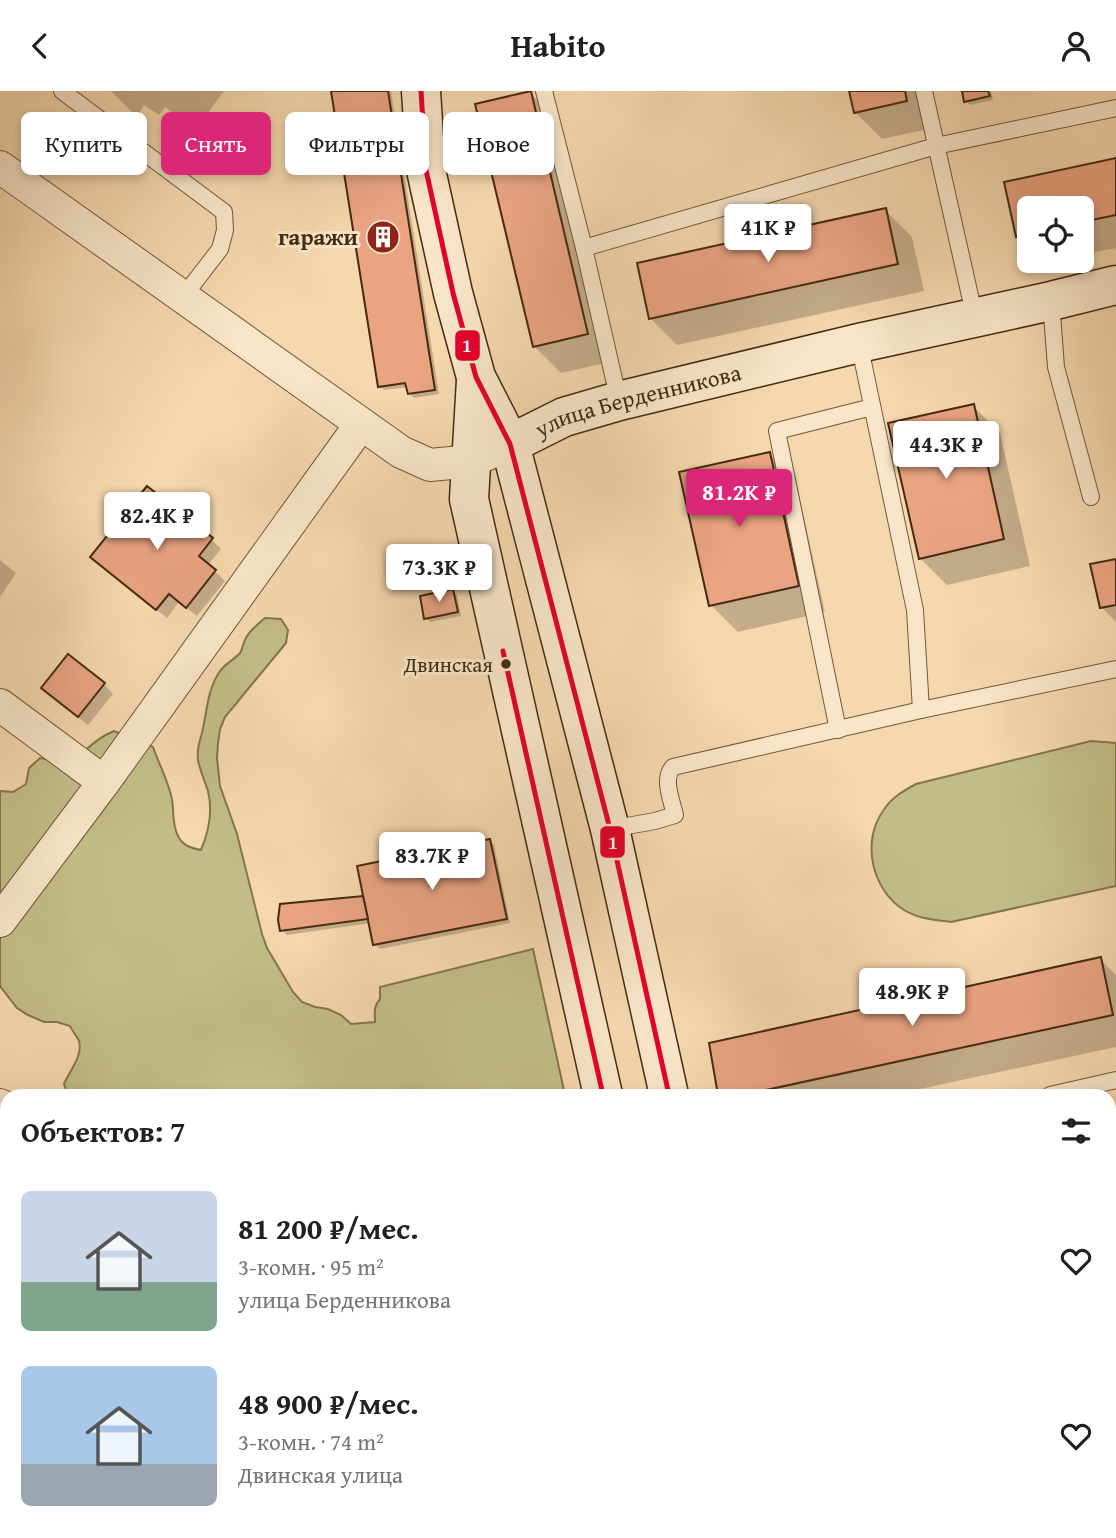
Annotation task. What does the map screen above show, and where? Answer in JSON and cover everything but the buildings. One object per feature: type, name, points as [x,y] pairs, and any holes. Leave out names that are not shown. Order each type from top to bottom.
[{"type":"street","points":[[422,91],[426,170],[453,293],[476,377],[510,444],[610,829],[668,1089]]},
{"type":"street","name":"улица Берденникова","points":[[0,167],[401,452],[430,465],[472,461],[564,417],[619,401],[1116,285]]},
{"type":"street","points":[[476,377],[469,499],[602,1089]]},
{"type":"street","points":[[0,921],[104,782],[361,424]]},
{"type":"street","points":[[0,705],[104,782]]},
{"type":"lane","points":[[62,91],[224,212],[225,229],[220,249],[183,297]]},
{"type":"lane","points":[[544,91],[619,401]]},
{"type":"lane","points":[[924,91],[975,318]]},
{"type":"lane","points":[[584,248],[936,146],[1116,108]]},
{"type":"lane","points":[[1051,301],[1056,367],[1091,497]]},
{"type":"lane","points":[[859,343],[915,610],[921,711]]},
{"type":"lane","points":[[838,730],[777,431],[872,407]]},
{"type":"lane","points":[[610,829],[675,815],[668,783],[668,772],[673,767],[1116,669]]},
{"type":"lane","points":[[1076,1089],[1116,1080]]},
{"type":"shaded area","points":[[265,618],[281,619],[288,630],[286,643],[225,717],[220,729],[217,758],[220,786],[237,834],[262,934],[267,948],[293,992],[302,1002],[328,1009],[351,1024],[375,1022],[380,987],[533,949],[564,1089],[66,1089],[64,1084],[80,1047],[70,1026],[44,1022],[28,1015],[17,1008],[0,986],[0,791],[13,792],[26,784],[29,768],[40,758],[70,763],[96,741],[114,731],[153,747],[170,792],[176,832],[182,842],[201,850],[208,828],[210,806],[199,764],[198,747],[210,693],[220,671],[240,653],[254,627]]},
{"type":"shaded area","points":[[1091,741],[1116,743],[1116,886],[951,922],[927,919],[910,913],[893,901],[884,890],[873,865],[872,837],[883,811],[898,795],[916,784]]},
{"type":"transit line","name":"1","points":[[421,91],[426,170],[453,293],[476,377],[510,444],[610,829],[668,1089]]},
{"type":"transit line","name":"1","points":[[503,651],[602,1089]]},
{"type":"place","name":"гаражи","points":[[383,237]]},
{"type":"place","name":"Двинская","points":[[506,664]]}]
